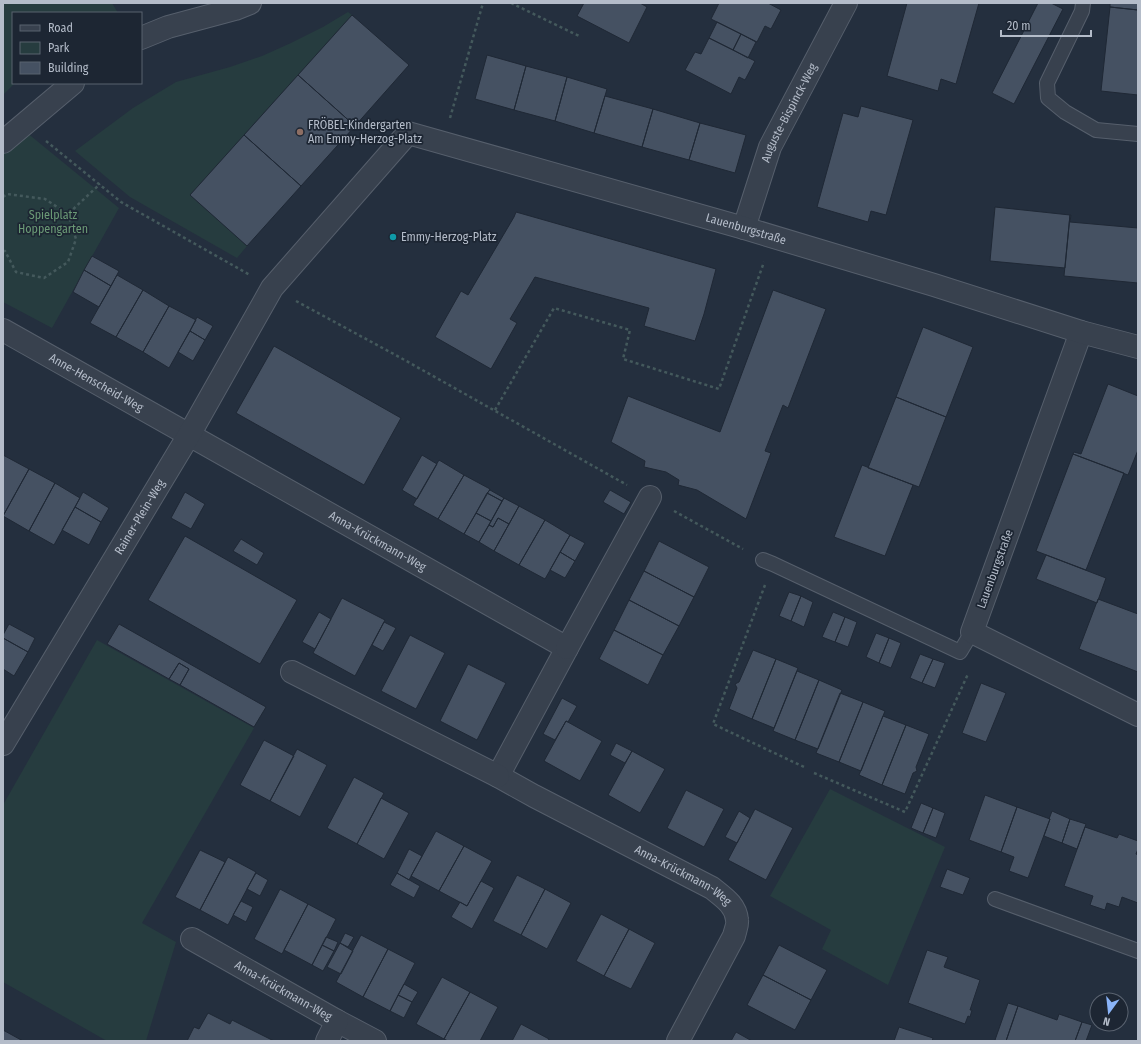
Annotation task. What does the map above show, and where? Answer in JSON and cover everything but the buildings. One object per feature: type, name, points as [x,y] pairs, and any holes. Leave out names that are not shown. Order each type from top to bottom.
[{"type":"street","points":[[142,38],[168,27],[235,9],[250,3]]},
{"type":"street","name":"Auguste-Bispinck-Weg","points":[[744,228],[770,147],[846,3]]},
{"type":"street","points":[[3,142],[72,84]]},
{"type":"street","name":"Lauenburgstraße","points":[[272,288],[408,133],[744,228],[934,285],[1081,332],[1138,347]]},
{"type":"street","name":"Rainer-Plein-Weg","points":[[3,744],[189,435],[272,288]]},
{"type":"street","name":"Anne-Henscheid-Weg","points":[[3,330],[189,435]]},
{"type":"street","name":"Lauenburgstraße","points":[[979,636],[1081,332]]},
{"type":"street","name":"Anna-Krückmann-Weg","points":[[189,435],[567,648]]},
{"type":"street","points":[[498,776],[650,497]]},
{"type":"street","points":[[979,636],[1138,715]]},
{"type":"street","name":"Anna-Krückmann-Weg","points":[[292,672],[498,776],[712,888],[727,900],[735,910],[737,921],[734,936],[678,1041]]},
{"type":"street","name":"Anna-Krückmann-Weg","points":[[192,939],[375,1041]]},
{"type":"street","points":[[327,1041],[338,1021]]},
{"type":"lane","points":[[1083,3],[1082,11],[1047,83],[1048,98],[1065,112],[1096,130],[1138,134]]},
{"type":"lane","points":[[768,562],[960,652],[979,636]]},
{"type":"lane","points":[[995,899],[1138,951]]},
{"type":"path","points":[[443,143],[483,3]]},
{"type":"path","points":[[510,3],[579,36]]},
{"type":"path","points":[[25,123],[122,202],[272,288],[768,562],[712,724],[804,767]]},
{"type":"path","points":[[68,214],[100,184]]},
{"type":"path","points":[[3,197],[7,194],[45,199],[68,214],[76,239],[68,262],[44,278],[16,272],[5,251],[3,251]]},
{"type":"path","points":[[495,410],[554,308],[630,330],[623,359],[719,389],[773,237]]},
{"type":"path","points":[[814,773],[905,812],[973,663],[979,636]]},
{"type":"green space","points":[[3,3],[112,3],[117,12],[12,12],[12,84],[14,84],[3,95]]},
{"type":"green space","points":[[348,12],[352,15],[190,195],[247,246],[237,258],[130,197],[75,151],[133,108],[176,82],[230,67],[262,56],[323,27]]},
{"type":"green space","name":"Spielplatz Hoppengarten","points":[[26,132],[119,208],[52,328],[3,302],[3,152]]},
{"type":"green space","points":[[97,640],[254,728],[142,923],[176,942],[146,1041],[107,1041],[3,982],[3,805]]},
{"type":"green space","points":[[830,789],[945,847],[888,985],[822,949],[831,930],[770,896]]},
{"type":"place","name":"FRÖBEL-Kindergarten Am Emmy-Herzog-Platz","points":[[300,132]]},
{"type":"place","name":"Emmy-Herzog-Platz","points":[[393,237]]}]
